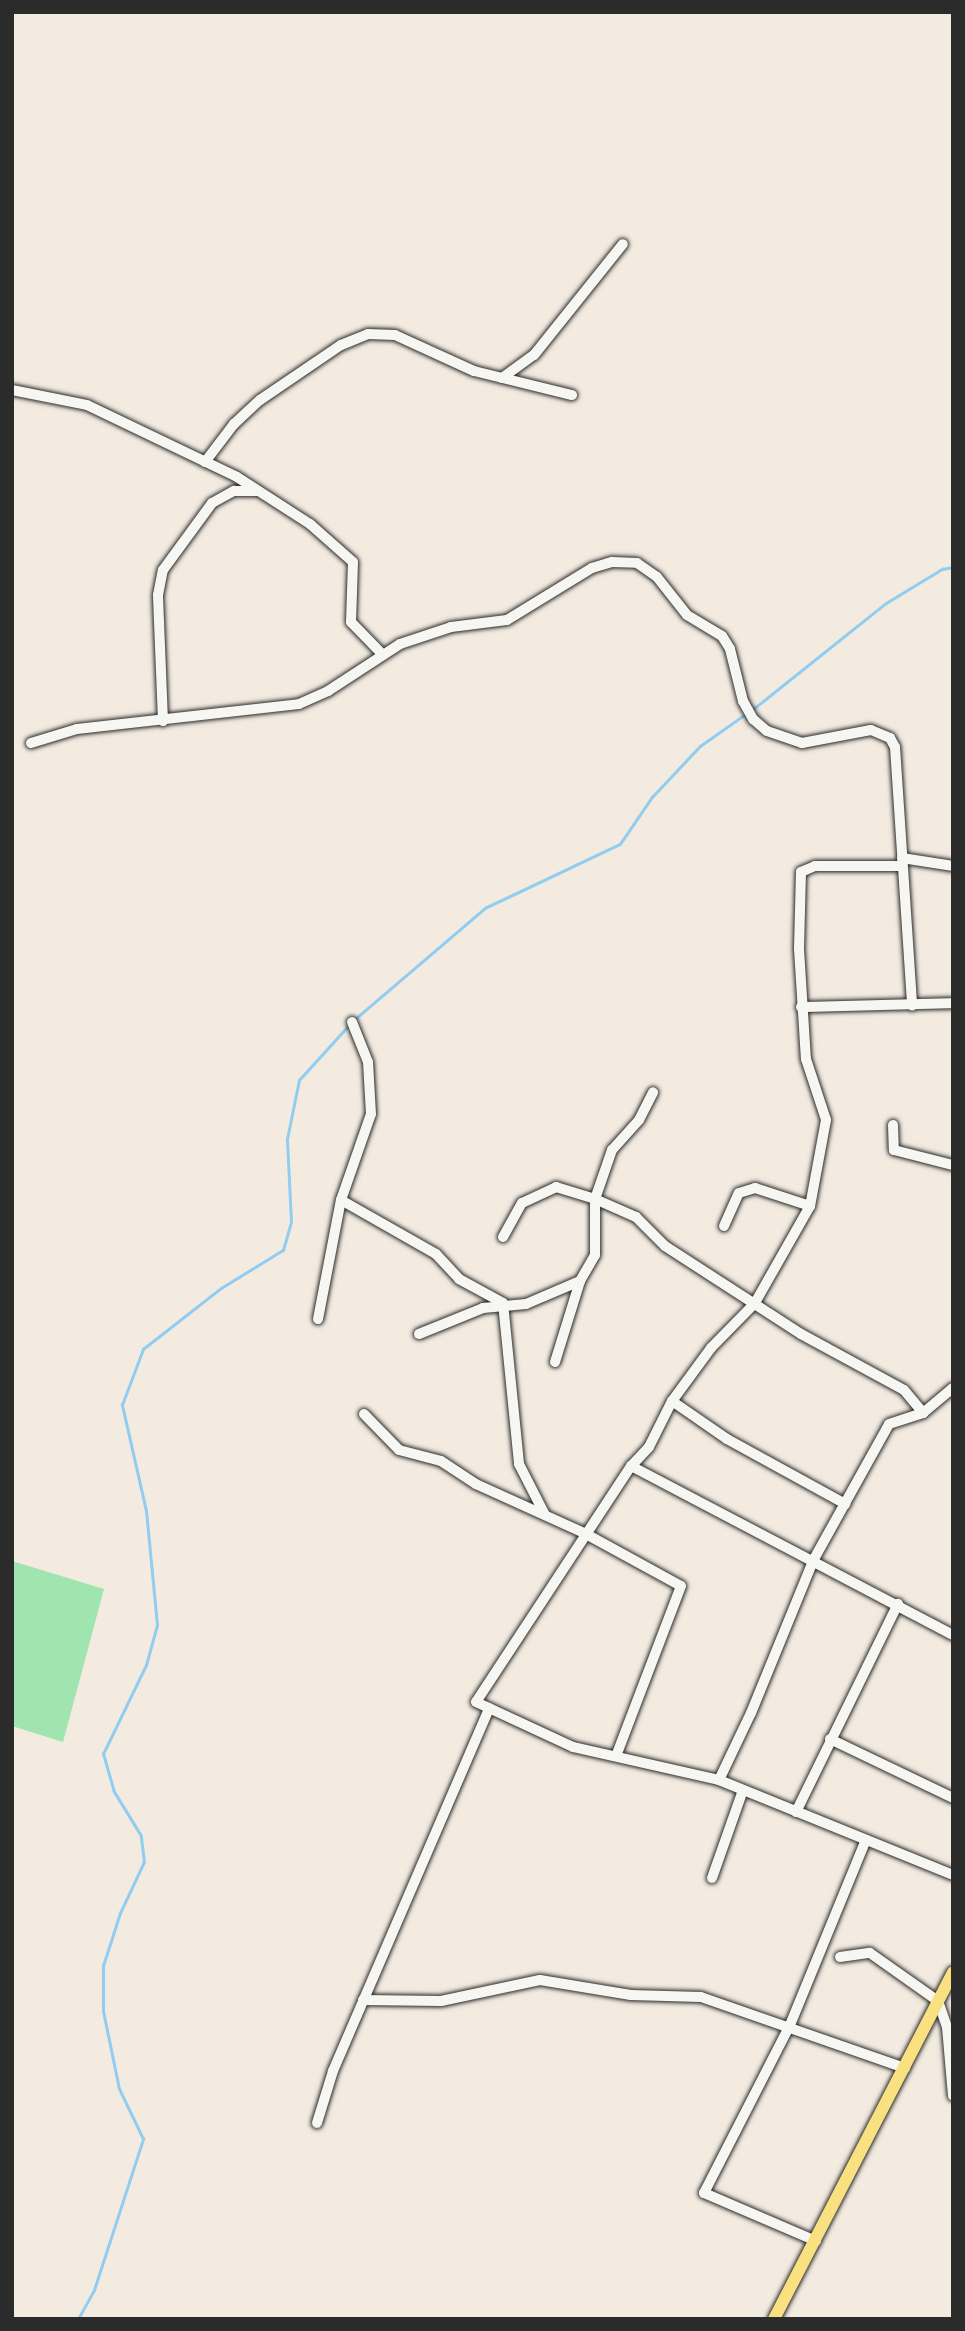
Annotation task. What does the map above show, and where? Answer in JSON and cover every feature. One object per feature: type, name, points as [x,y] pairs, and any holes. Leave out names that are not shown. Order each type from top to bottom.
[{"type":"main road","points":[[774,2319],[953,1972]]},
{"type":"street","points":[[502,378],[534,355],[623,244]]},
{"type":"street","points":[[205,461],[233,424],[260,400],[341,345],[368,334],[396,335],[474,371],[572,395]]},
{"type":"street","points":[[12,390],[87,405],[262,491],[310,524],[353,562],[351,622],[382,654]]},
{"type":"street","points":[[163,720],[158,595],[163,570],[212,503],[234,491],[262,491]]},
{"type":"street","points":[[31,743],[77,729],[299,704],[328,691],[382,654],[451,627],[507,620],[592,568],[611,562],[636,563],[657,577],[687,615],[722,636],[730,649],[743,701],[752,719],[767,731],[802,743],[871,730],[890,738],[895,747],[912,1005]]},
{"type":"street","points":[[953,866],[902,862],[815,866],[801,872],[801,1007],[806,1059],[826,1120],[810,1206],[755,1303],[711,1348],[672,1401],[649,1447],[631,1466],[476,1702],[573,1747],[719,1780],[953,1875]]},
{"type":"street","points":[[801,1007],[953,1003]]},
{"type":"street","points":[[318,1319],[341,1200],[371,1114],[368,1062],[352,1022]]},
{"type":"street","points":[[555,1362],[580,1281],[594,1255],[595,1199],[612,1150],[639,1119],[653,1092]]},
{"type":"street","points":[[893,1125],[894,1150],[953,1166]]},
{"type":"street","points":[[503,1237],[522,1203],[556,1187],[595,1199],[636,1217],[665,1246],[801,1334],[904,1390],[923,1413]]},
{"type":"street","points":[[724,1226],[739,1193],[755,1188],[810,1206]]},
{"type":"street","points":[[341,1200],[436,1254],[459,1279],[503,1303]]},
{"type":"street","points":[[419,1335],[503,1303],[526,1304],[580,1281]]},
{"type":"street","points":[[503,1303],[519,1464],[545,1515]]},
{"type":"street","points":[[719,1780],[751,1713],[814,1559],[889,1424],[923,1413],[953,1388]]},
{"type":"street","points":[[672,1401],[727,1439],[845,1504]]},
{"type":"street","points":[[364,1414],[399,1450],[441,1461],[475,1484],[586,1534],[681,1586],[616,1756]]},
{"type":"street","points":[[631,1466],[814,1559],[953,1635]]},
{"type":"street","points":[[796,1812],[898,1605]]},
{"type":"street","points":[[317,2123],[363,2000],[488,1709]]},
{"type":"street","points":[[830,1739],[953,1798]]},
{"type":"street","points":[[712,1878],[743,1790]]},
{"type":"street","points":[[816,2241],[704,2193],[790,2025],[866,1840]]},
{"type":"street","points":[[840,1957],[870,1953],[938,2001],[947,2027],[953,2096]]},
{"type":"street","points":[[363,2000],[441,2001],[540,1980],[631,1995],[701,1997],[790,2025],[905,2068]]},
{"type":"green space","points":[[12,1561],[104,1589],[63,1742],[12,1726]]},
{"type":"waterway","points":[[752,710],[886,603],[942,569],[953,567]]},
{"type":"waterway","points":[[355,1019],[485,908],[620,844],[652,797],[700,746],[747,713]]},
{"type":"waterway","points":[[78,2319],[94,2290],[143,2139],[119,2089],[103,2011],[103,1966],[120,1913],[144,1862],[141,1836],[114,1792],[103,1754],[146,1665],[157,1625],[146,1511],[122,1405],[143,1349],[221,1288],[283,1250],[291,1222],[287,1139],[299,1080],[350,1024]]}]
